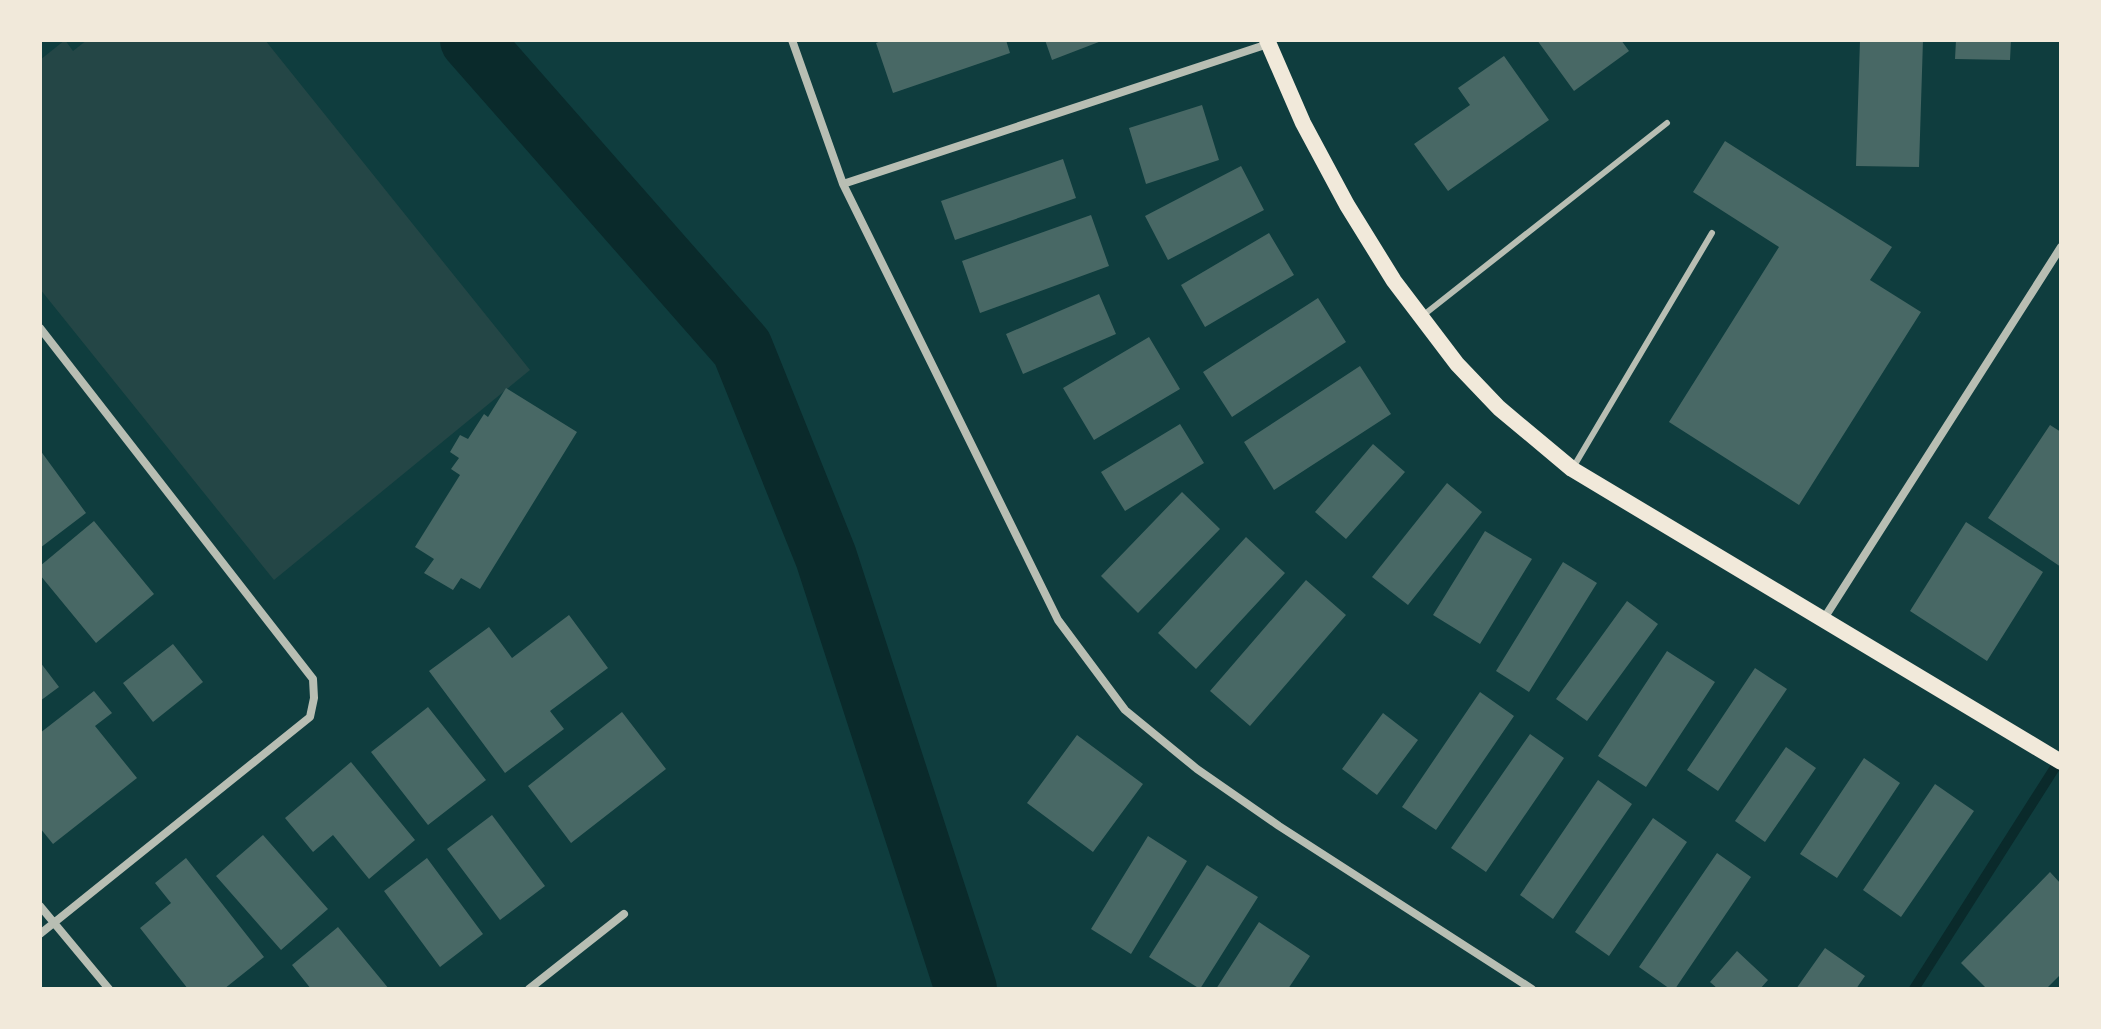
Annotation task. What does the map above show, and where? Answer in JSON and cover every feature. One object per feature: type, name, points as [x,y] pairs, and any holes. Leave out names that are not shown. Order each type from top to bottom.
[{"type":"main road","points":[[1268,42],[1303,123],[1347,205],[1394,281],[1457,364],[1499,408],[1572,469],[2061,762]]},
{"type":"street","points":[[792,40],[843,184],[1058,620],[1125,710],[1197,769],[1267,818],[1532,989]]},
{"type":"street","points":[[843,184],[1268,42]]},
{"type":"street","points":[[1823,621],[2061,247]]},
{"type":"street","points":[[40,328],[313,679],[314,698],[310,717],[40,934]]},
{"type":"street","points":[[40,906],[109,989]]},
{"type":"street","points":[[529,989],[624,914]]},
{"type":"lane","points":[[1421,317],[1667,123]]},
{"type":"lane","points":[[1572,469],[1712,233]]},
{"type":"shaded area","points":[[65,40],[73,51],[87,40],[265,40],[530,370],[274,580],[40,289],[40,60]]},
{"type":"building","points":[[884,40],[1006,40],[1010,53],[893,93],[876,43]]},
{"type":"building","points":[[1045,40],[1104,40],[1052,60]]},
{"type":"building","points":[[1537,40],[1621,40],[1629,51],[1574,91]]},
{"type":"building","points":[[1860,40],[1923,40],[1919,167],[1856,166]]},
{"type":"building","points":[[1956,40],[2011,40],[2010,60],[1955,59]]},
{"type":"building","points":[[1504,56],[1549,120],[1448,191],[1414,144],[1470,105],[1458,88]]},
{"type":"building","points":[[1202,105],[1219,160],[1146,184],[1129,128]]},
{"type":"building","points":[[1725,141],[1892,247],[1870,280],[1921,312],[1799,505],[1669,422],[1779,247],[1693,192]]},
{"type":"building","points":[[1063,159],[1076,198],[955,240],[941,201]]},
{"type":"building","points":[[1241,166],[1264,210],[1168,260],[1145,216]]},
{"type":"building","points":[[1091,215],[1109,266],[980,313],[962,261]]},
{"type":"building","points":[[1269,233],[1294,275],[1205,327],[1181,285]]},
{"type":"building","points":[[1099,294],[1116,334],[1023,374],[1006,334]]},
{"type":"building","points":[[1318,298],[1346,342],[1232,417],[1203,372]]},
{"type":"building","points":[[1149,337],[1180,389],[1094,440],[1063,388]]},
{"type":"building","points":[[1360,366],[1391,414],[1274,490],[1244,442]]},
{"type":"building","points":[[506,388],[577,432],[480,589],[461,578],[453,590],[424,573],[434,559],[415,547],[460,475],[451,469],[459,458],[450,452],[460,435],[468,439],[484,414],[488,417]]},
{"type":"building","points":[[1180,424],[1204,463],[1125,511],[1101,472]]},
{"type":"building","points":[[2050,425],[2061,432],[2061,567],[1988,518]]},
{"type":"building","points":[[1373,444],[1405,472],[1346,539],[1315,512]]},
{"type":"building","points":[[40,450],[86,513],[40,548]]},
{"type":"building","points":[[1447,483],[1482,512],[1408,605],[1372,577]]},
{"type":"building","points":[[1182,492],[1220,529],[1138,613],[1101,576]]},
{"type":"building","points":[[94,521],[154,594],[96,643],[40,575],[40,566]]},
{"type":"building","points":[[1966,522],[2043,572],[1987,661],[1910,611]]},
{"type":"building","points":[[1485,531],[1532,559],[1480,644],[1433,615]]},
{"type":"building","points":[[1246,537],[1285,573],[1196,669],[1158,633]]},
{"type":"building","points":[[1563,562],[1597,583],[1529,692],[1496,671]]},
{"type":"building","points":[[1306,580],[1346,615],[1250,726],[1210,691]]},
{"type":"building","points":[[1627,601],[1658,624],[1587,721],[1556,699]]},
{"type":"building","points":[[569,615],[608,668],[550,711],[564,729],[505,773],[429,671],[489,627],[512,658]]},
{"type":"building","points":[[173,644],[203,682],[153,722],[123,683]]},
{"type":"building","points":[[1667,651],[1715,682],[1646,787],[1598,756]]},
{"type":"building","points":[[40,662],[59,687],[40,701]]},
{"type":"building","points":[[1755,668],[1787,689],[1718,791],[1687,770]]},
{"type":"building","points":[[94,691],[112,713],[95,726],[137,778],[53,844],[40,828],[40,733]]},
{"type":"building","points":[[1480,692],[1514,716],[1436,830],[1402,807]]},
{"type":"building","points":[[428,707],[486,780],[428,825],[371,752]]},
{"type":"building","points":[[622,712],[666,769],[571,843],[528,786]]},
{"type":"building","points":[[1383,713],[1418,740],[1377,795],[1342,769]]},
{"type":"building","points":[[1530,734],[1564,758],[1486,872],[1451,848]]},
{"type":"building","points":[[1077,735],[1143,784],[1093,852],[1027,803]]},
{"type":"building","points":[[1786,747],[1816,768],[1765,842],[1735,821]]},
{"type":"building","points":[[1864,758],[1900,783],[1837,878],[1800,854]]},
{"type":"building","points":[[351,762],[415,840],[369,879],[333,835],[313,852],[285,818]]},
{"type":"building","points":[[1598,780],[1632,804],[1553,919],[1520,895]]},
{"type":"building","points":[[1935,784],[1974,811],[1901,917],[1863,890]]},
{"type":"building","points":[[492,815],[545,886],[500,920],[447,849]]},
{"type":"building","points":[[1653,818],[1687,842],[1609,956],[1575,932]]},
{"type":"building","points":[[263,835],[328,909],[281,950],[216,876]]},
{"type":"building","points":[[1148,836],[1187,861],[1131,954],[1091,929]]},
{"type":"building","points":[[1717,853],[1751,877],[1675,989],[1670,989],[1639,967]]},
{"type":"building","points":[[186,858],[264,957],[224,989],[188,989],[140,928],[171,903],[155,883]]},
{"type":"building","points":[[427,858],[483,934],[440,967],[384,891]]},
{"type":"building","points":[[1207,865],[1258,897],[1200,989],[1149,957]]},
{"type":"building","points":[[2050,872],[2061,884],[2061,974],[2046,989],[1987,989],[1961,963]]},
{"type":"building","points":[[1259,922],[1310,956],[1288,989],[1216,989]]},
{"type":"building","points":[[338,927],[389,989],[311,989],[292,965]]},
{"type":"building","points":[[1825,948],[1865,976],[1856,989],[1796,989]]},
{"type":"building","points":[[1737,951],[1768,980],[1760,989],[1718,989],[1710,982]]},
{"type":"waterway","points":[[471,40],[742,348],[826,557],[966,989]]},
{"type":"waterway","points":[[1914,989],[2061,758]]}]
